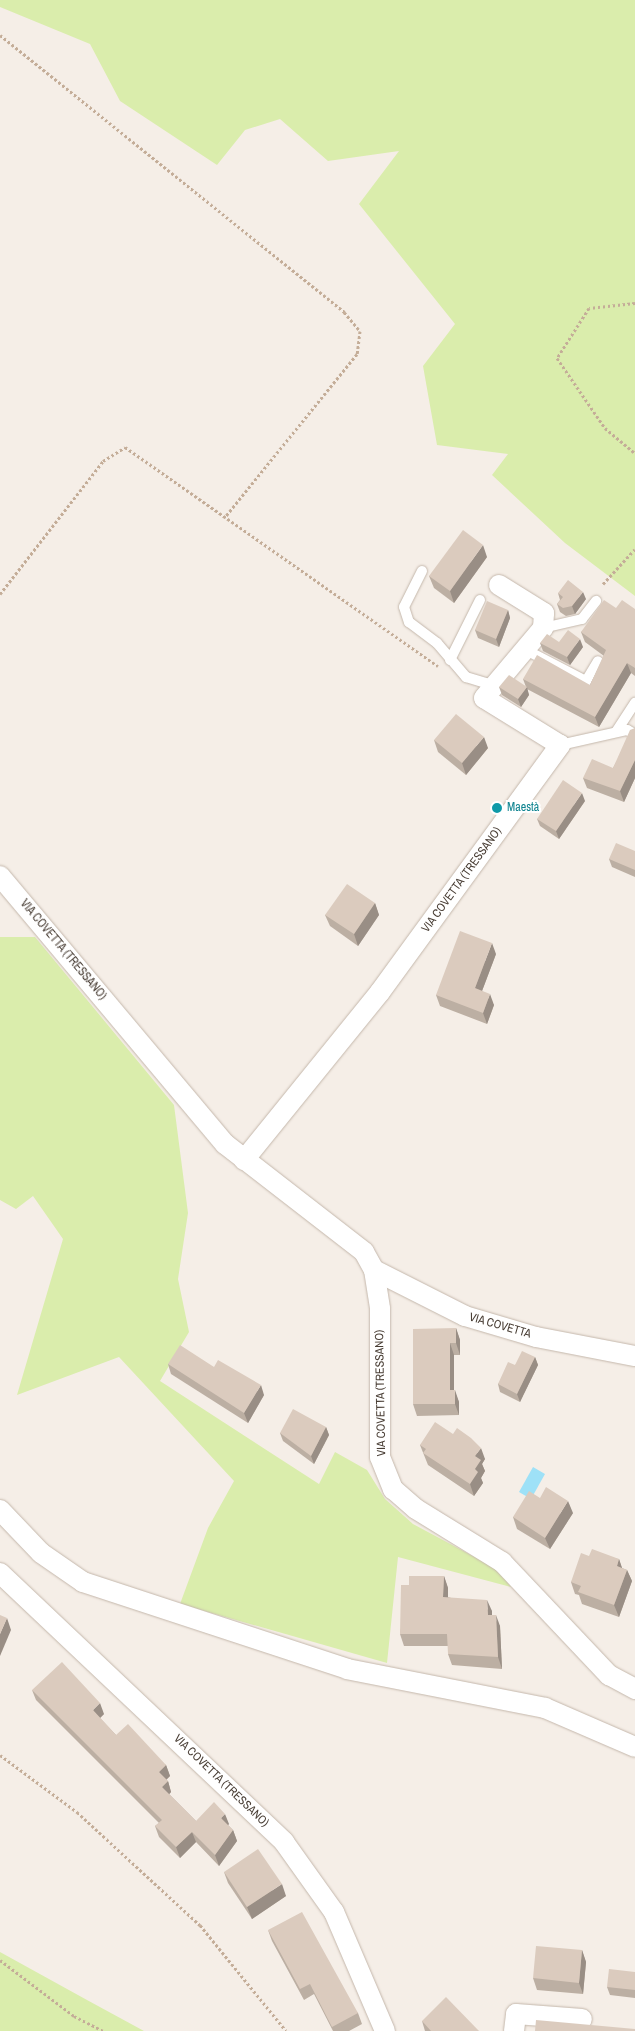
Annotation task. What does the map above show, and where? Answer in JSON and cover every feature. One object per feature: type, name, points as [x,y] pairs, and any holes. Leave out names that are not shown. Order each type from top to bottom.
[{"type":"street","points":[[500,585],[544,613],[543,628],[492,685],[484,698],[560,745]]},
{"type":"street","name":"VIA COVETTA (TRESSANO)","points":[[244,1160],[380,992],[560,745]]},
{"type":"street","name":"VIA COVETTA (TRESSANO)","points":[[0,876],[225,1144],[352,1240],[374,1270],[380,1309],[380,1457],[393,1489],[416,1509],[502,1562],[609,1675],[635,1689]]},
{"type":"street","name":"VIA COVETTA","points":[[374,1270],[465,1316],[536,1337],[635,1356]]},
{"type":"street","points":[[0,1510],[41,1553],[83,1582],[348,1669],[545,1708],[635,1747]]},
{"type":"street","name":"VIA COVETTA (TRESSANO)","points":[[0,1573],[284,1842],[334,1912],[385,2031]]},
{"type":"street","points":[[514,2031],[516,2014],[582,2019]]},
{"type":"lane","points":[[422,571],[404,607],[409,622],[466,677],[492,685]]},
{"type":"lane","points":[[450,660],[480,600]]},
{"type":"lane","points":[[543,628],[582,619],[596,601]]},
{"type":"lane","points":[[524,649],[586,681],[598,661]]},
{"type":"lane","points":[[616,732],[635,703]]},
{"type":"lane","points":[[560,745],[616,732],[635,734]]},
{"type":"path","points":[[0,36],[344,312],[360,331],[357,354],[225,517]]},
{"type":"path","points":[[635,303],[589,308],[557,358],[605,428],[635,453]]},
{"type":"path","points":[[0,594],[114,451],[125,448],[443,670]]},
{"type":"path","points":[[603,584],[635,549]]},
{"type":"path","points":[[0,1755],[76,1812],[200,1925],[286,2031]]},
{"type":"path","points":[[0,1960],[74,2016],[103,2031]]},
{"type":"green space","points":[[0,0],[635,0],[635,596],[565,543],[492,475],[508,454],[437,445],[423,366],[455,324],[359,204],[399,151],[328,161],[280,119],[245,130],[217,165],[120,101],[90,44],[0,7]]},
{"type":"green space","points":[[0,937],[35,937],[174,1105],[188,1213],[178,1279],[189,1332],[160,1381],[319,1484],[335,1452],[367,1470],[385,1499],[413,1524],[497,1569],[511,1587],[398,1557],[387,1663],[180,1604],[208,1528],[234,1481],[119,1357],[17,1395],[63,1239],[33,1196],[16,1209],[0,1200]]},
{"type":"green space","points":[[0,1952],[87,2000],[144,2031],[0,2031]]},
{"type":"water","points":[[533,1467],[545,1474],[531,1499],[519,1492]]},
{"type":"building","points":[[463,530],[483,545],[450,591],[429,576]]},
{"type":"building","points":[[568,580],[583,592],[572,606],[563,608],[557,604],[563,597],[558,593]]},
{"type":"building","points":[[604,600],[616,608],[622,600],[635,609],[635,668],[627,663],[595,717],[523,679],[537,655],[590,685],[606,650],[581,632]]},
{"type":"building","points":[[487,601],[508,610],[496,639],[475,630]]},
{"type":"building","points":[[568,630],[580,639],[567,657],[540,643],[547,634],[559,642]]},
{"type":"building","points":[[509,675],[527,687],[518,699],[499,687]]},
{"type":"building","points":[[456,714],[484,737],[462,763],[434,740]]},
{"type":"building","points":[[635,728],[635,760],[620,791],[583,778],[592,759],[613,768],[630,730]]},
{"type":"building","points":[[563,780],[582,793],[556,831],[537,819]]},
{"type":"building","points":[[616,843],[635,851],[635,870],[609,859]]},
{"type":"building","points":[[347,884],[375,903],[354,934],[325,915]]},
{"type":"building","points":[[460,931],[492,943],[475,988],[490,994],[483,1013],[436,995]]},
{"type":"building","points":[[456,1328],[456,1343],[450,1343],[450,1390],[455,1390],[455,1404],[413,1404],[413,1329]]},
{"type":"building","points":[[180,1345],[214,1367],[218,1360],[261,1385],[244,1413],[168,1364]]},
{"type":"building","points":[[522,1351],[535,1357],[517,1394],[498,1384],[508,1362],[515,1365]]},
{"type":"building","points":[[293,1409],[326,1427],[311,1456],[280,1433]]},
{"type":"building","points":[[435,1422],[453,1434],[457,1428],[481,1448],[475,1456],[481,1460],[475,1469],[478,1472],[470,1484],[423,1453],[426,1449],[420,1445]]},
{"type":"building","points":[[546,1487],[568,1501],[545,1538],[513,1517],[529,1491],[540,1498]]},
{"type":"building","points":[[592,1549],[619,1559],[617,1566],[627,1570],[614,1605],[578,1592],[581,1586],[571,1582],[581,1553],[589,1556]]},
{"type":"building","points":[[409,1576],[444,1576],[443,1597],[487,1600],[488,1615],[496,1615],[498,1657],[448,1654],[447,1634],[400,1634],[401,1585],[409,1585]]},
{"type":"building","points":[[0,1615],[7,1618],[0,1634]]},
{"type":"building","points":[[62,1662],[100,1703],[93,1710],[116,1735],[128,1724],[166,1765],[159,1772],[168,1781],[162,1787],[196,1821],[214,1802],[225,1814],[221,1818],[233,1830],[215,1855],[192,1832],[176,1847],[155,1826],[162,1820],[32,1690]]},
{"type":"building","points":[[258,1849],[282,1884],[247,1907],[224,1872]]},
{"type":"building","points":[[302,1912],[358,2013],[332,2027],[310,1984],[300,1989],[268,1930]]},
{"type":"building","points":[[536,1946],[582,1950],[579,1983],[533,1978]]},
{"type":"building","points":[[609,1969],[635,1972],[635,1990],[607,1987]]},
{"type":"building","points":[[446,1997],[479,2031],[431,2031],[422,2021]]},
{"type":"building","points":[[536,2020],[635,2029],[635,2031],[535,2031]]},
{"type":"place","name":"Maestà","points":[[497,808]]}]
